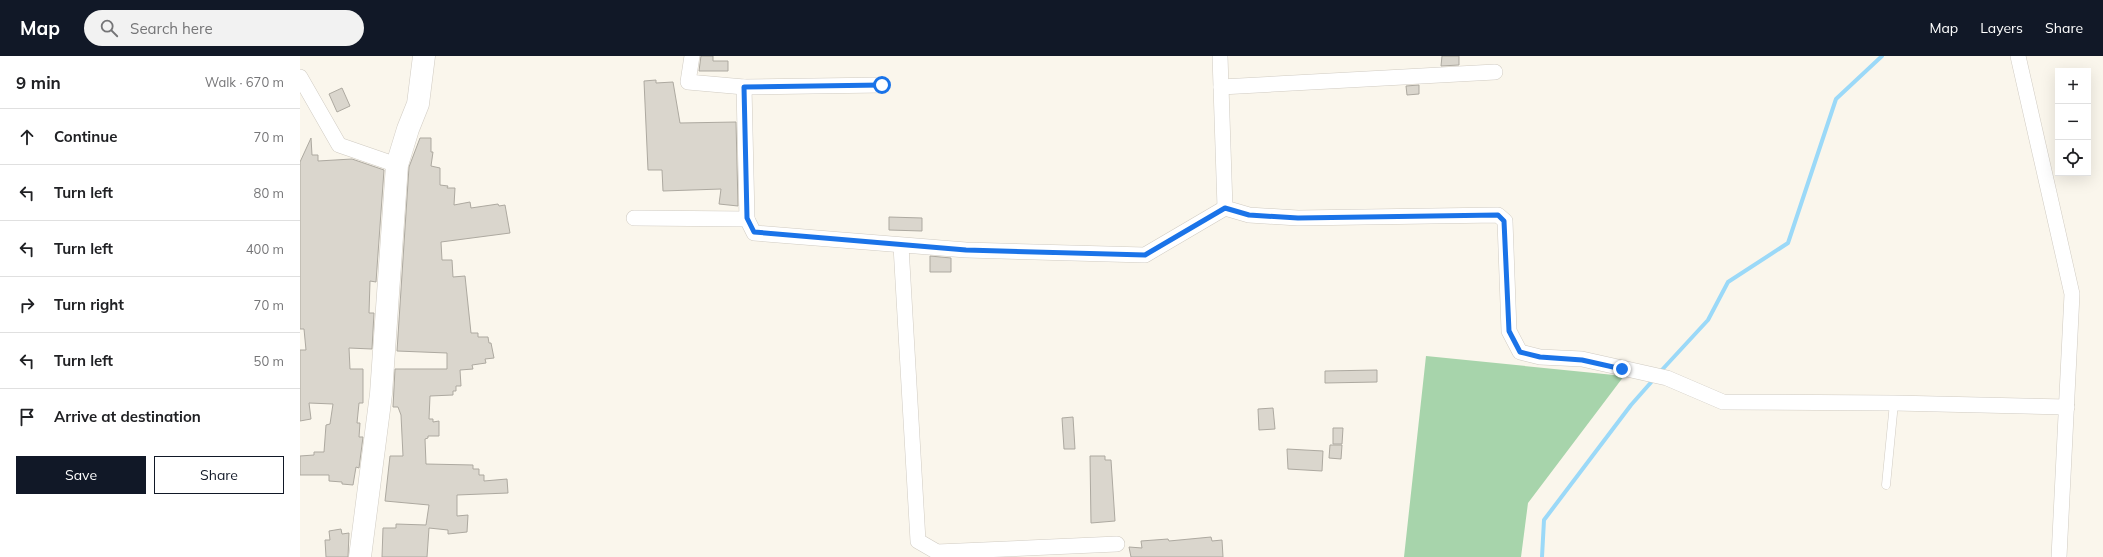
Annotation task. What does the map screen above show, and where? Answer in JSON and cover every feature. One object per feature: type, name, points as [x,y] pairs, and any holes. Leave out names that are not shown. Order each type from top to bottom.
[{"type":"street","points":[[360,557],[381,394],[397,164],[418,104],[424,56]]},
{"type":"street","points":[[692,56],[688,82],[744,87],[882,85]]},
{"type":"street","points":[[1220,56],[1225,208]]},
{"type":"street","points":[[2018,56],[2072,294],[2059,557]]},
{"type":"street","points":[[1221,87],[1495,72]]},
{"type":"street","points":[[300,77],[339,145],[397,164]]},
{"type":"street","points":[[744,87],[747,218],[754,232],[901,246],[966,250],[1145,255],[1225,208],[1249,215],[1298,218],[1498,215],[1504,221],[1509,331],[1520,352],[1540,357],[1582,360],[1667,378],[1723,402],[1894,403],[2067,407]]},
{"type":"street","points":[[634,218],[747,218]]},
{"type":"street","points":[[901,246],[918,541],[937,552],[1117,544]]},
{"type":"lane","points":[[1886,486],[1894,403]]},
{"type":"green space","points":[[1426,356],[1624,376],[1528,503],[1521,557],[1404,557]]},
{"type":"building","points":[[701,56],[713,56],[713,61],[728,61],[728,71],[699,71]]},
{"type":"building","points":[[1442,56],[1459,56],[1459,65],[1441,66]]},
{"type":"building","points":[[656,80],[656,83],[673,82],[680,123],[736,122],[738,206],[719,204],[721,189],[663,191],[662,170],[648,170],[644,81]]},
{"type":"building","points":[[1419,85],[1419,94],[1407,95],[1406,86]]},
{"type":"building","points":[[342,88],[350,106],[337,112],[329,94]]},
{"type":"building","points":[[311,138],[312,155],[318,155],[318,161],[352,159],[384,170],[376,282],[370,281],[369,313],[374,313],[372,349],[349,348],[350,369],[363,369],[363,403],[359,403],[357,423],[360,423],[359,437],[363,437],[359,468],[356,467],[353,485],[329,481],[329,475],[300,475],[300,456],[314,455],[314,452],[324,452],[326,425],[330,424],[333,404],[309,403],[311,419],[300,421],[300,350],[306,350],[304,329],[300,329],[300,162]]},
{"type":"building","points":[[420,138],[431,138],[431,152],[433,152],[431,166],[440,168],[440,185],[448,186],[447,188],[455,188],[454,205],[470,202],[471,208],[498,204],[499,206],[505,205],[510,233],[441,242],[442,260],[452,260],[453,277],[465,276],[471,333],[478,333],[478,337],[488,337],[489,343],[491,343],[494,358],[485,359],[486,363],[472,365],[473,369],[460,370],[461,386],[456,386],[456,391],[453,391],[453,395],[430,396],[429,419],[433,419],[433,422],[439,421],[439,436],[428,436],[428,438],[425,439],[426,464],[473,465],[473,469],[479,469],[479,475],[484,475],[484,481],[507,479],[508,493],[457,495],[457,516],[468,515],[467,532],[448,534],[448,530],[429,528],[427,557],[382,557],[383,528],[396,528],[396,524],[426,525],[429,505],[385,501],[390,456],[403,456],[401,415],[398,407],[393,407],[395,369],[447,369],[447,353],[397,351],[409,167]]},
{"type":"building","points":[[889,217],[922,218],[922,231],[889,230]]},
{"type":"building","points":[[930,256],[951,258],[951,272],[930,272]]},
{"type":"building","points":[[1377,370],[1377,382],[1325,383],[1325,371]]},
{"type":"building","points":[[1273,408],[1275,429],[1259,430],[1258,409]]},
{"type":"building","points":[[1073,417],[1075,449],[1064,449],[1062,418]]},
{"type":"building","points":[[1333,428],[1343,428],[1342,444],[1333,444]]},
{"type":"building","points":[[1330,445],[1342,445],[1341,459],[1329,458]]},
{"type":"building","points":[[1287,449],[1323,451],[1322,471],[1288,469]]},
{"type":"building","points":[[1090,456],[1105,456],[1105,460],[1111,460],[1115,521],[1091,523]]},
{"type":"building","points":[[341,529],[342,534],[349,533],[348,557],[326,557],[325,540],[330,540],[329,531]]},
{"type":"building","points":[[1211,537],[1212,541],[1222,540],[1223,557],[1131,557],[1129,547],[1142,548],[1141,541],[1168,539],[1169,541]]},
{"type":"waterway","points":[[1660,372],[1708,320],[1728,282],[1788,243],[1836,99],[1882,56]]},
{"type":"waterway","points":[[1542,557],[1544,520],[1631,405],[1654,379]]},
{"type":"route","points":[[882,85],[744,87],[747,218],[754,232],[901,246],[966,250],[1145,255],[1225,208],[1249,215],[1298,218],[1498,215],[1504,221],[1509,331],[1520,352],[1540,357],[1582,360],[1622,369]]}]
